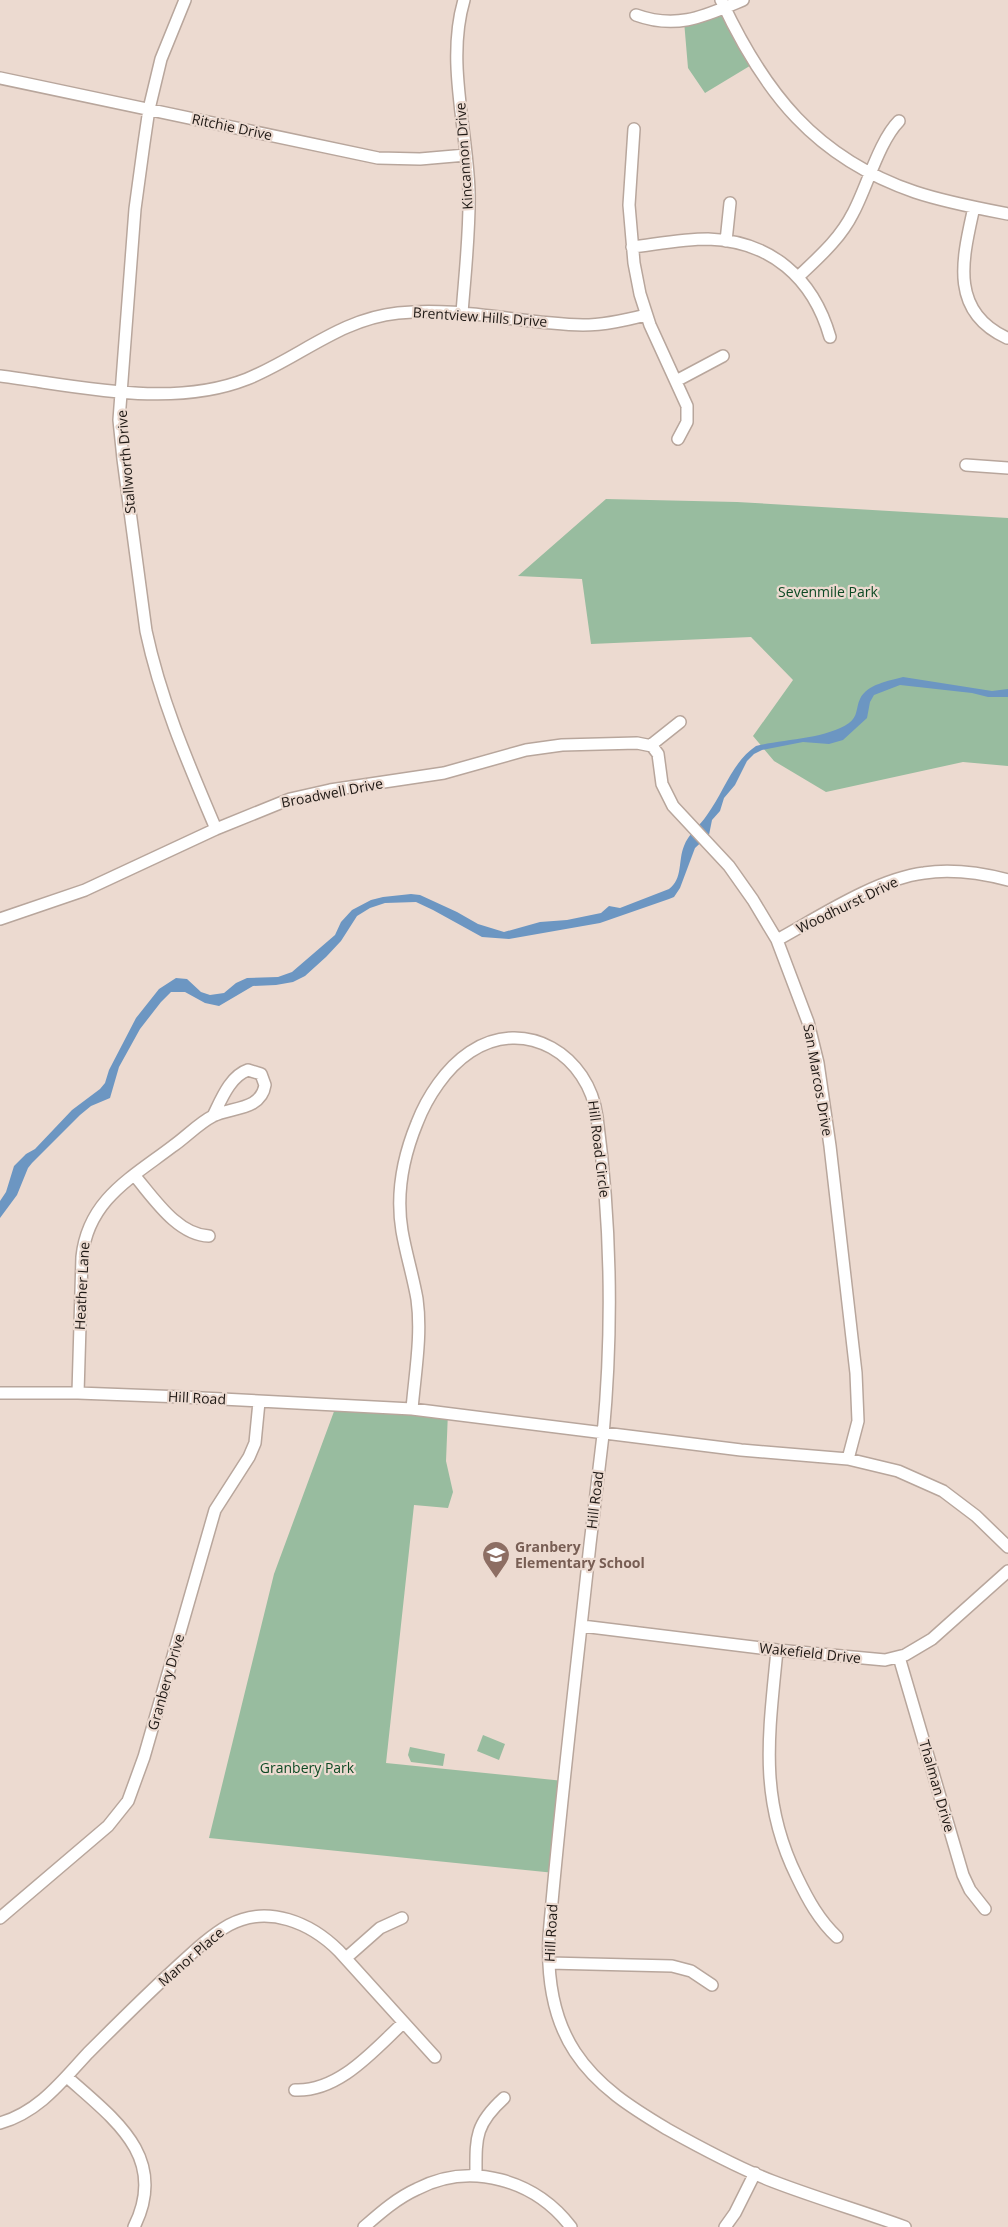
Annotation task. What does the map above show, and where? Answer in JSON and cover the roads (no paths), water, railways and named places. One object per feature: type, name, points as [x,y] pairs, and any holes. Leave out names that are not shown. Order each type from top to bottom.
[{"type":"street","name":"Stallworth Drive","points":[[185,0],[161,59],[149,109],[135,209],[119,420],[122,459],[151,658],[174,731],[216,829]]},
{"type":"street","name":"Kincannon Drive","points":[[462,313],[469,208],[458,70],[458,38],[464,0]]},
{"type":"street","points":[[636,15],[654,21],[677,22],[692,20],[722,4],[742,0]]},
{"type":"street","points":[[722,4],[752,62],[788,109],[827,145],[872,173],[918,193],[1008,214]]},
{"type":"street","name":"Ritchie Drive","points":[[0,78],[378,158],[420,159],[466,155]]},
{"type":"street","points":[[798,277],[840,234],[872,173],[886,137],[899,121]]},
{"type":"street","points":[[634,129],[629,200],[632,247],[646,315],[686,401],[689,415],[678,438]]},
{"type":"street","points":[[726,241],[730,203]]},
{"type":"street","points":[[974,207],[963,264],[965,290],[972,306],[981,319],[992,330],[1006,338]]},
{"type":"street","points":[[632,247],[698,240],[726,241],[764,252],[787,266],[798,277],[817,304],[830,337]]},
{"type":"street","name":"Brentview Hills Drive","points":[[0,376],[166,395],[212,389],[255,375],[329,334],[370,318],[411,312],[462,313],[583,325],[617,322],[646,315]]},
{"type":"street","points":[[676,381],[723,356]]},
{"type":"street","points":[[966,465],[1008,468]]},
{"type":"street","points":[[651,746],[680,722]]},
{"type":"street","name":"Broadwell Drive","points":[[0,920],[85,890],[216,829],[290,799],[330,790],[444,773],[526,750],[590,744],[640,743],[651,746]]},
{"type":"street","name":"San Marcos Drive","points":[[651,746],[658,754],[660,774],[667,796],[676,810],[708,843],[738,879],[777,940],[800,998],[812,1036],[830,1146],[858,1399],[857,1425],[848,1459]]},
{"type":"street","name":"Woodhurst Drive","points":[[777,940],[876,888],[904,877],[947,871],[1008,880]]},
{"type":"street","name":"Hill Road Circle","points":[[412,1409],[418,1312],[402,1232],[400,1206],[401,1184],[409,1146],[427,1103],[449,1072],[462,1058],[486,1044],[501,1040],[520,1039],[547,1045],[569,1059],[584,1076],[594,1101],[606,1209],[609,1262],[603,1432]]},
{"type":"street","name":"Heather Lane","points":[[78,1393],[81,1268],[84,1237],[89,1225],[103,1203],[134,1175],[213,1116],[247,1106],[259,1099],[265,1085],[261,1074],[248,1070],[236,1077],[213,1116]]},
{"type":"street","points":[[134,1175],[158,1203],[184,1228],[197,1235],[209,1236]]},
{"type":"street","name":"Hill Road","points":[[0,1394],[78,1393],[412,1409],[741,1450],[848,1459],[898,1471],[943,1491],[976,1516],[1008,1547]]},
{"type":"street","name":"Granbery Drive","points":[[0,1918],[108,1826],[128,1801],[141,1765],[214,1510],[249,1457],[255,1443],[259,1402]]},
{"type":"street","name":"Hill Road","points":[[603,1432],[551,1909],[548,1963],[551,1992],[561,2026],[576,2053],[596,2078],[615,2096],[654,2121],[715,2154],[782,2185],[905,2227]]},
{"type":"street","name":"Wakefield Drive","points":[[582,1626],[871,1660],[899,1657],[932,1640],[1008,1571]]},
{"type":"street","points":[[777,1650],[768,1759],[769,1787],[775,1818],[783,1846],[801,1886],[818,1917],[837,1937]]},
{"type":"street","name":"Thalman Drive","points":[[899,1657],[960,1867],[970,1890],[985,1909]]},
{"type":"street","name":"Manor Place","points":[[0,2123],[33,2108],[67,2077],[156,1987],[204,1944],[230,1924],[262,1917],[290,1920],[310,1928],[324,1937],[346,1958],[435,2057]]},
{"type":"street","points":[[346,1958],[380,1928],[402,1918]]},
{"type":"street","points":[[548,1963],[672,1966],[691,1971],[712,1985]]},
{"type":"street","points":[[295,2090],[319,2088],[349,2070],[403,2023]]},
{"type":"street","points":[[67,2077],[122,2128],[137,2149],[143,2165],[146,2190],[144,2204],[134,2227]]},
{"type":"street","points":[[476,2176],[478,2130],[488,2114],[504,2098]]},
{"type":"street","points":[[725,2227],[735,2213],[755,2173]]},
{"type":"street","points":[[364,2227],[397,2201],[418,2188],[446,2178],[476,2176],[502,2180],[527,2189],[551,2206],[571,2227]]},
{"type":"water","points":[[903,677],[992,691],[1008,689],[1008,697],[988,697],[972,693],[900,685],[874,695],[870,702],[867,718],[843,740],[829,744],[803,742],[762,750],[754,754],[747,761],[735,785],[724,798],[720,811],[712,820],[709,835],[695,848],[680,888],[674,897],[669,899],[600,923],[509,939],[482,937],[416,902],[385,903],[370,908],[357,916],[341,941],[326,957],[305,976],[293,982],[253,986],[219,1006],[205,1003],[185,992],[171,992],[140,1029],[119,1067],[110,1098],[91,1106],[80,1115],[32,1163],[17,1195],[0,1218],[0,1201],[6,1192],[14,1166],[26,1154],[35,1149],[72,1110],[100,1089],[105,1083],[109,1070],[136,1018],[159,989],[176,978],[187,979],[201,992],[210,995],[224,993],[236,983],[247,978],[278,977],[292,972],[335,935],[341,922],[352,910],[371,900],[383,897],[420,895],[478,924],[504,932],[540,922],[567,920],[601,913],[609,906],[620,908],[669,889],[678,875],[682,851],[686,842],[713,806],[734,769],[748,753],[756,746],[817,735],[840,728],[852,721],[863,694],[879,684]]},
{"type":"place","name":"Granbery Elementary School","points":[[496,1579]]},
{"type":"park label","name":"Sevenmile Park","points":[[828,592]]},
{"type":"park label","name":"Granbery Park","points":[[307,1768]]}]
